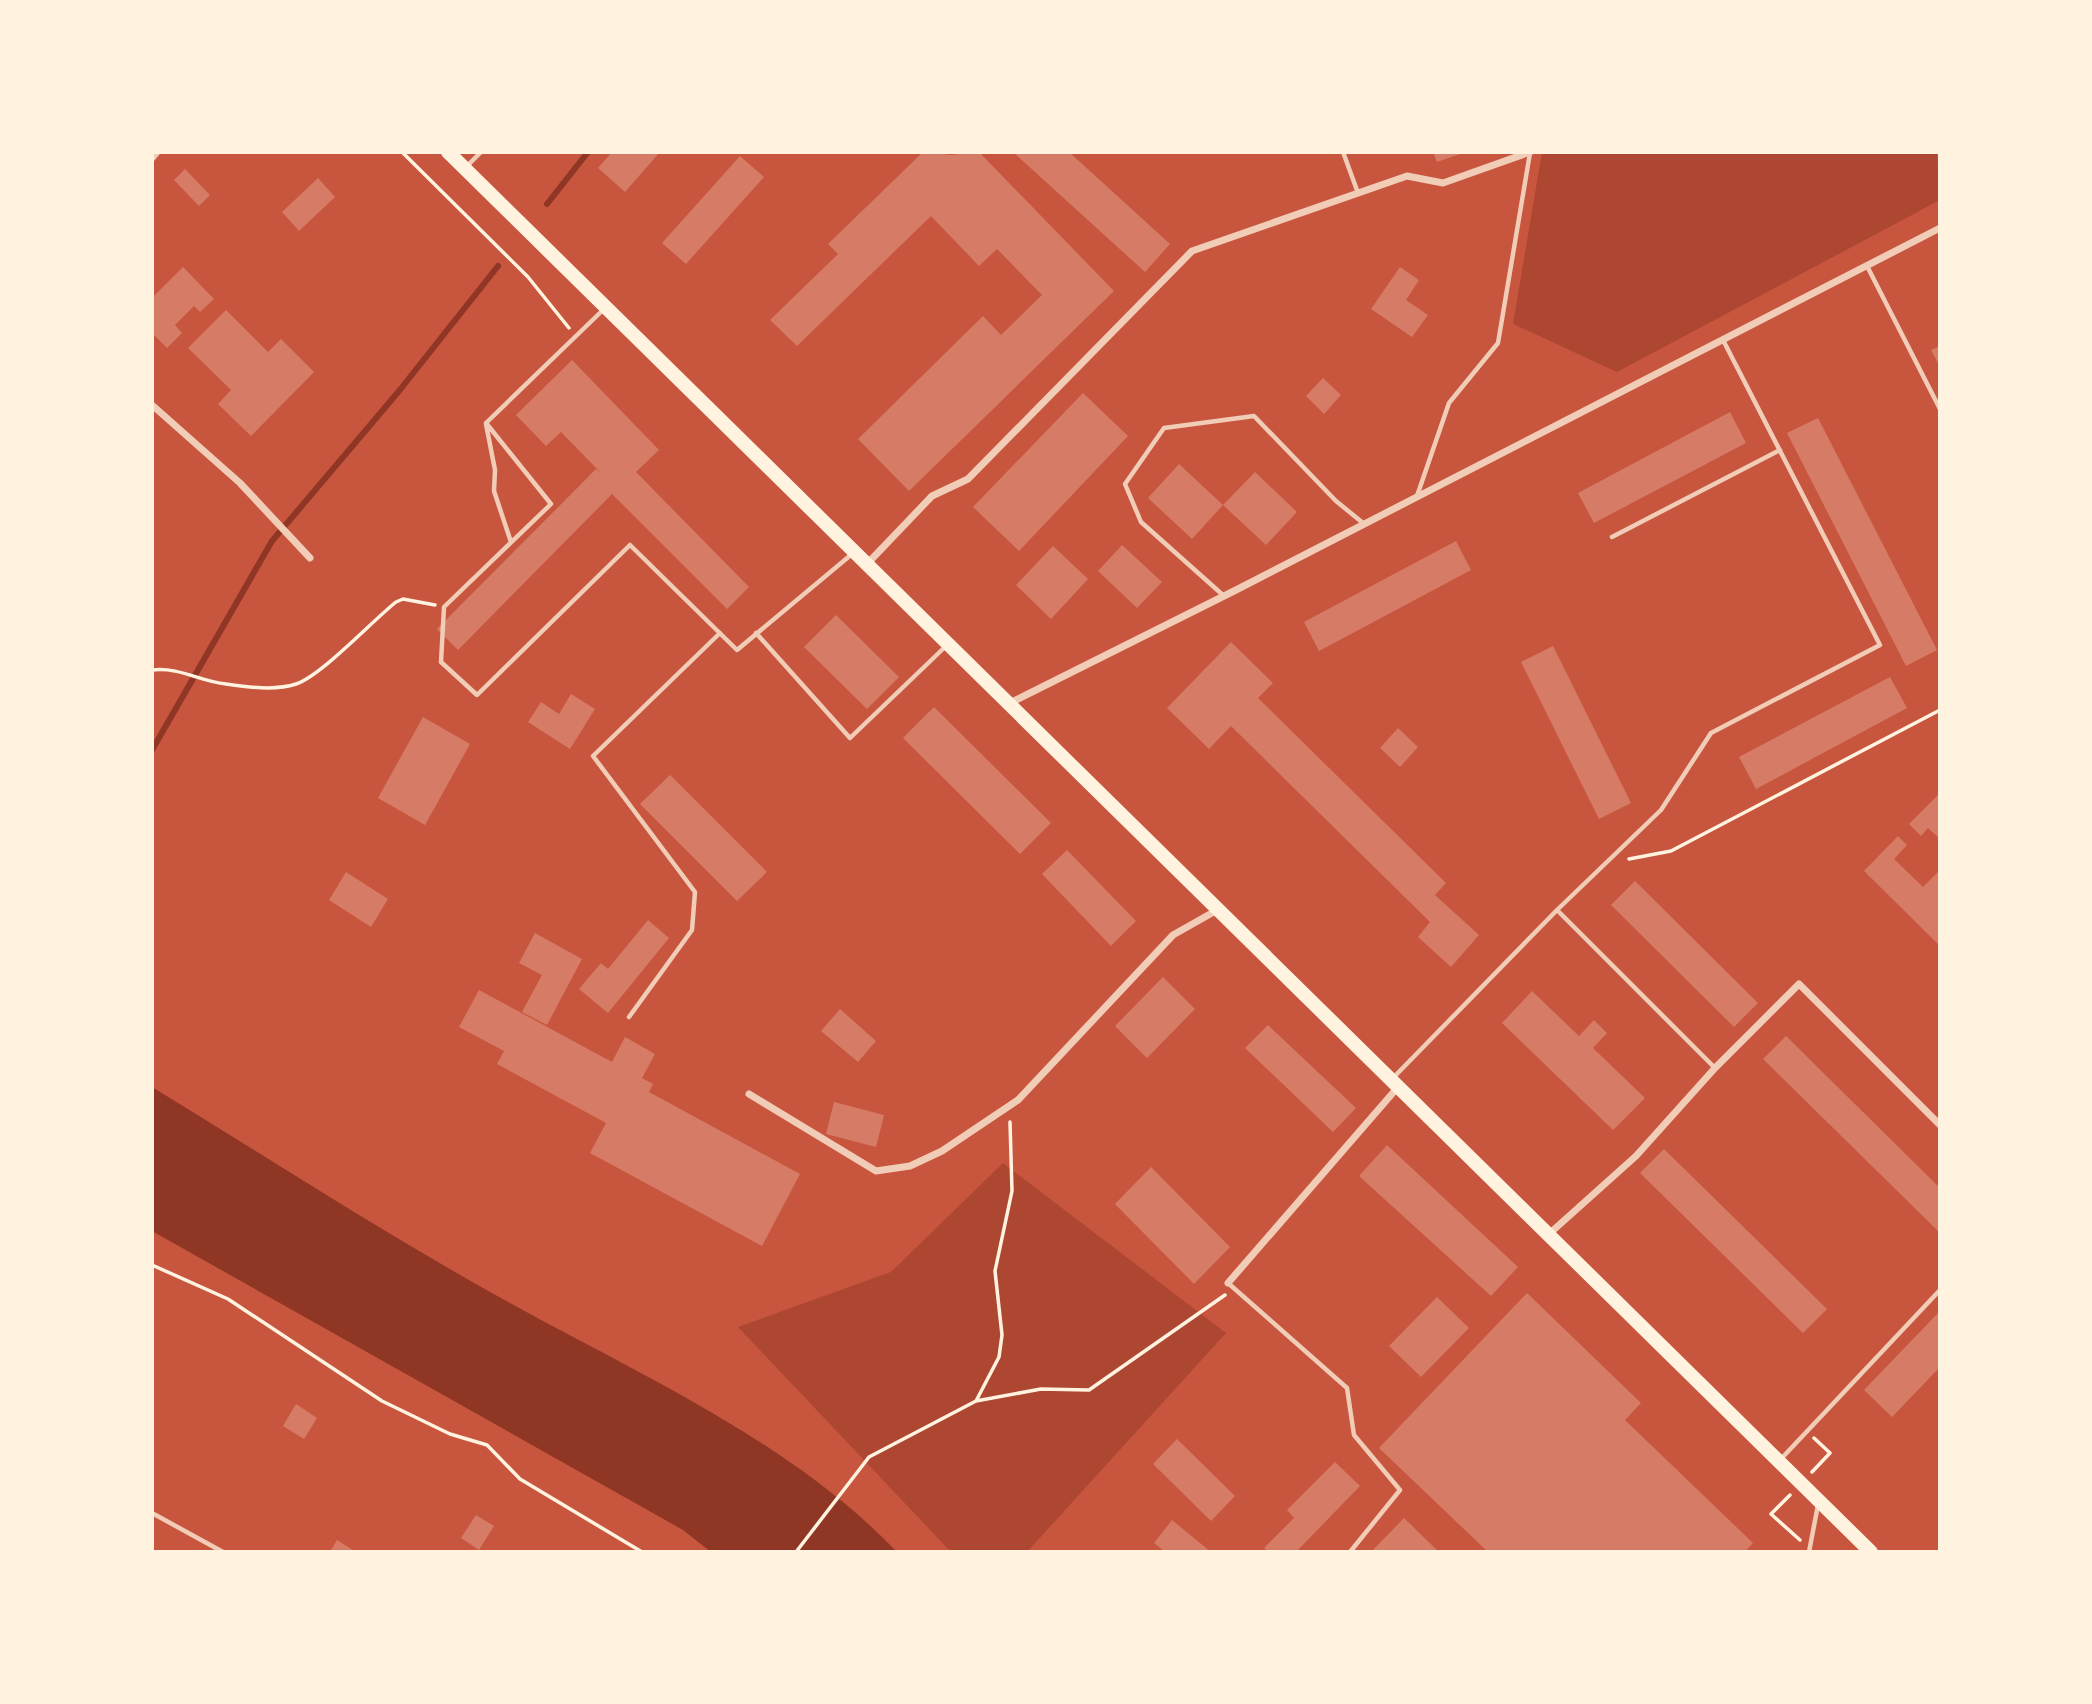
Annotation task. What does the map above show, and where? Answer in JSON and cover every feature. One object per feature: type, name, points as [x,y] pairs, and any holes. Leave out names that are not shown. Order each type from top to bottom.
[{"type":"main road","points":[[448,152],[1871,1552]]},
{"type":"street","points":[[152,158],[157,152]]},
{"type":"street","points":[[867,563],[932,496],[968,478],[1192,251],[1413,175],[1431,183],[1443,183],[1530,152]]},
{"type":"street","points":[[1010,703],[1940,228]]},
{"type":"street","points":[[152,405],[240,483],[310,558]]},
{"type":"street","points":[[749,1094],[876,1171],[910,1166],[942,1151],[1017,1100],[1173,934],[1219,909]]},
{"type":"street","points":[[1548,1234],[1636,1156],[1715,1068],[1799,984],[1940,1125]]},
{"type":"street","points":[[1231,1286],[1395,1083]]},
{"type":"lane","points":[[465,169],[481,152]]},
{"type":"lane","points":[[1343,152],[1358,193]]},
{"type":"lane","points":[[1416,496],[1449,403],[1498,343],[1530,152]]},
{"type":"lane","points":[[1867,266],[1940,409]]},
{"type":"lane","points":[[486,423],[606,307]]},
{"type":"lane","points":[[1395,1083],[1557,911],[1661,810],[1711,733],[1880,645],[1723,340]]},
{"type":"lane","points":[[1224,596],[1141,522],[1125,484],[1164,428],[1254,416],[1336,501],[1363,523]]},
{"type":"lane","points":[[486,423],[495,470],[494,491],[511,542]]},
{"type":"lane","points":[[486,423],[551,504],[444,607],[440,662],[477,695],[629,545],[737,650],[856,551]]},
{"type":"lane","points":[[1612,537],[1780,450]]},
{"type":"lane","points":[[629,1017],[692,930],[695,892],[593,756],[720,633]]},
{"type":"lane","points":[[756,633],[850,738],[950,643]]},
{"type":"lane","points":[[1557,911],[1715,1068]]},
{"type":"lane","points":[[1231,1286],[1347,1388],[1354,1435],[1400,1490],[1350,1552]]},
{"type":"lane","points":[[1780,1461],[1940,1290]]},
{"type":"lane","points":[[1809,1552],[1819,1499]]},
{"type":"lane","points":[[152,1513],[223,1552]]},
{"type":"path","points":[[402,152],[528,277],[575,336]]},
{"type":"path","points":[[152,670],[171,668],[218,683],[253,687],[295,684],[321,669],[396,602],[403,599],[444,607]]},
{"type":"path","points":[[1606,862],[1671,851],[1940,710]]},
{"type":"path","points":[[976,1401],[999,1357],[1002,1335],[995,1271],[1012,1191],[1009,1124],[1017,1100]]},
{"type":"path","points":[[152,1265],[228,1299],[382,1401],[450,1434],[487,1445],[520,1479],[642,1552]]},
{"type":"path","points":[[796,1552],[869,1457],[976,1401],[1041,1389],[1089,1390],[1231,1286]]},
{"type":"shaded area","points":[[1542,152],[1937,152],[1940,200],[1617,372],[1513,324]]},
{"type":"shaded area","points":[[152,1087],[441,1264],[646,1375],[753,1438],[805,1472],[853,1510],[897,1552],[711,1552],[683,1530],[152,1231]]},
{"type":"shaded area","points":[[1003,1163],[1226,1333],[1027,1552],[951,1552],[738,1327],[891,1272]]},
{"type":"building","points":[[612,152],[660,152],[625,192],[598,168]]},
{"type":"building","points":[[923,152],[951,155],[979,152],[1114,291],[909,491],[858,439],[983,316],[1001,335],[1042,295],[997,249],[979,266],[931,216],[797,346],[770,320],[838,254],[828,244]]},
{"type":"building","points":[[1013,152],[1069,152],[1170,244],[1145,272]]},
{"type":"building","points":[[1433,152],[1463,152],[1463,153],[1437,162]]},
{"type":"building","points":[[740,156],[764,177],[686,264],[662,243]]},
{"type":"building","points":[[185,169],[210,195],[199,206],[174,180]]},
{"type":"building","points":[[318,178],[335,197],[299,231],[282,212]]},
{"type":"building","points":[[183,267],[214,299],[200,312],[194,306],[175,325],[182,333],[167,348],[152,333],[152,298]]},
{"type":"building","points":[[1400,267],[1419,280],[1406,300],[1428,315],[1412,337],[1371,309]]},
{"type":"building","points":[[226,310],[268,352],[281,339],[314,372],[251,436],[218,404],[231,390],[188,348]]},
{"type":"building","points":[[1940,346],[1940,367],[1931,350]]},
{"type":"building","points":[[572,360],[659,450],[636,472],[749,587],[727,609],[612,494],[458,650],[437,629],[596,469],[602,474],[561,432],[546,446],[516,415]]},
{"type":"building","points":[[1323,378],[1341,395],[1324,414],[1306,396]]},
{"type":"building","points":[[1083,393],[1128,436],[1019,551],[973,507]]},
{"type":"building","points":[[1730,412],[1746,443],[1594,523],[1578,493]]},
{"type":"building","points":[[1818,418],[1937,650],[1906,666],[1787,433]]},
{"type":"building","points":[[1179,464],[1223,505],[1192,539],[1148,498]]},
{"type":"building","points":[[1255,472],[1297,512],[1266,545],[1223,505]]},
{"type":"building","points":[[1456,541],[1471,570],[1319,651],[1304,622]]},
{"type":"building","points":[[1122,545],[1162,582],[1137,608],[1098,571]]},
{"type":"building","points":[[1053,546],[1088,579],[1051,619],[1016,585]]},
{"type":"building","points":[[836,615],[899,677],[867,709],[804,647]]},
{"type":"building","points":[[1231,642],[1273,683],[1258,698],[1446,883],[1435,895],[1479,935],[1451,967],[1418,937],[1430,922],[1231,726],[1209,749],[1167,708]]},
{"type":"building","points":[[1553,646],[1631,803],[1599,819],[1521,662]]},
{"type":"building","points":[[1890,677],[1907,708],[1756,789],[1739,757]]},
{"type":"building","points":[[571,694],[595,709],[570,749],[528,722],[541,702],[559,714]]},
{"type":"building","points":[[934,707],[1051,823],[1020,854],[903,738]]},
{"type":"building","points":[[423,717],[470,744],[425,825],[378,798]]},
{"type":"building","points":[[1398,728],[1418,747],[1400,767],[1380,748]]},
{"type":"building","points":[[670,775],[767,872],[737,901],[640,804]]},
{"type":"building","points":[[1940,793],[1940,839],[1928,828],[1921,836],[1909,824]]},
{"type":"building","points":[[1898,836],[1907,845],[1894,859],[1923,887],[1940,870],[1940,946],[1864,871]]},
{"type":"building","points":[[1067,850],[1136,921],[1111,946],[1042,874]]},
{"type":"building","points":[[346,872],[388,899],[371,927],[329,900]]},
{"type":"building","points":[[1635,881],[1758,1003],[1734,1027],[1611,905]]},
{"type":"building","points":[[648,920],[669,938],[608,1013],[579,989],[601,963],[608,969]]},
{"type":"building","points":[[535,933],[582,959],[547,1025],[522,1012],[542,975],[519,963]]},
{"type":"building","points":[[1163,977],[1195,1009],[1147,1058],[1115,1026]]},
{"type":"building","points":[[479,990],[612,1062],[625,1037],[655,1054],[642,1078],[653,1084],[649,1092],[800,1174],[762,1246],[590,1153],[606,1123],[497,1064],[504,1051],[459,1027]]},
{"type":"building","points":[[1532,991],[1579,1036],[1594,1020],[1607,1033],[1593,1048],[1645,1098],[1613,1130],[1502,1023]]},
{"type":"building","points":[[840,1009],[876,1041],[858,1062],[821,1031]]},
{"type":"building","points":[[1268,1025],[1356,1108],[1333,1132],[1245,1048]]},
{"type":"building","points":[[1786,1036],[1940,1188],[1938,1231],[1763,1059]]},
{"type":"building","points":[[834,1102],[884,1115],[876,1147],[826,1134]]},
{"type":"building","points":[[1387,1145],[1518,1267],[1491,1296],[1359,1176]]},
{"type":"building","points":[[1664,1149],[1827,1309],[1803,1333],[1640,1173]]},
{"type":"building","points":[[1151,1167],[1230,1247],[1194,1284],[1115,1204]]},
{"type":"building","points":[[1527,1293],[1641,1403],[1625,1420],[1753,1543],[1745,1552],[1488,1552],[1379,1448]]},
{"type":"building","points":[[1437,1297],[1469,1328],[1421,1377],[1389,1346]]},
{"type":"building","points":[[1940,1311],[1940,1367],[1892,1417],[1864,1390]]},
{"type":"building","points":[[296,1404],[317,1418],[304,1439],[283,1426]]},
{"type":"building","points":[[1177,1439],[1235,1496],[1211,1521],[1153,1464]]},
{"type":"building","points":[[1335,1462],[1360,1486],[1296,1552],[1269,1552],[1264,1548],[1294,1518],[1287,1510]]},
{"type":"building","points":[[476,1515],[494,1526],[479,1550],[461,1538]]},
{"type":"building","points":[[1404,1518],[1439,1552],[1371,1552]]},
{"type":"building","points":[[1172,1520],[1211,1552],[1165,1552],[1154,1543]]},
{"type":"building","points":[[337,1540],[356,1552],[330,1552]]},
{"type":"waterway","points":[[547,204],[588,152]]},
{"type":"waterway","points":[[152,750],[272,541],[399,391],[498,266]]}]
